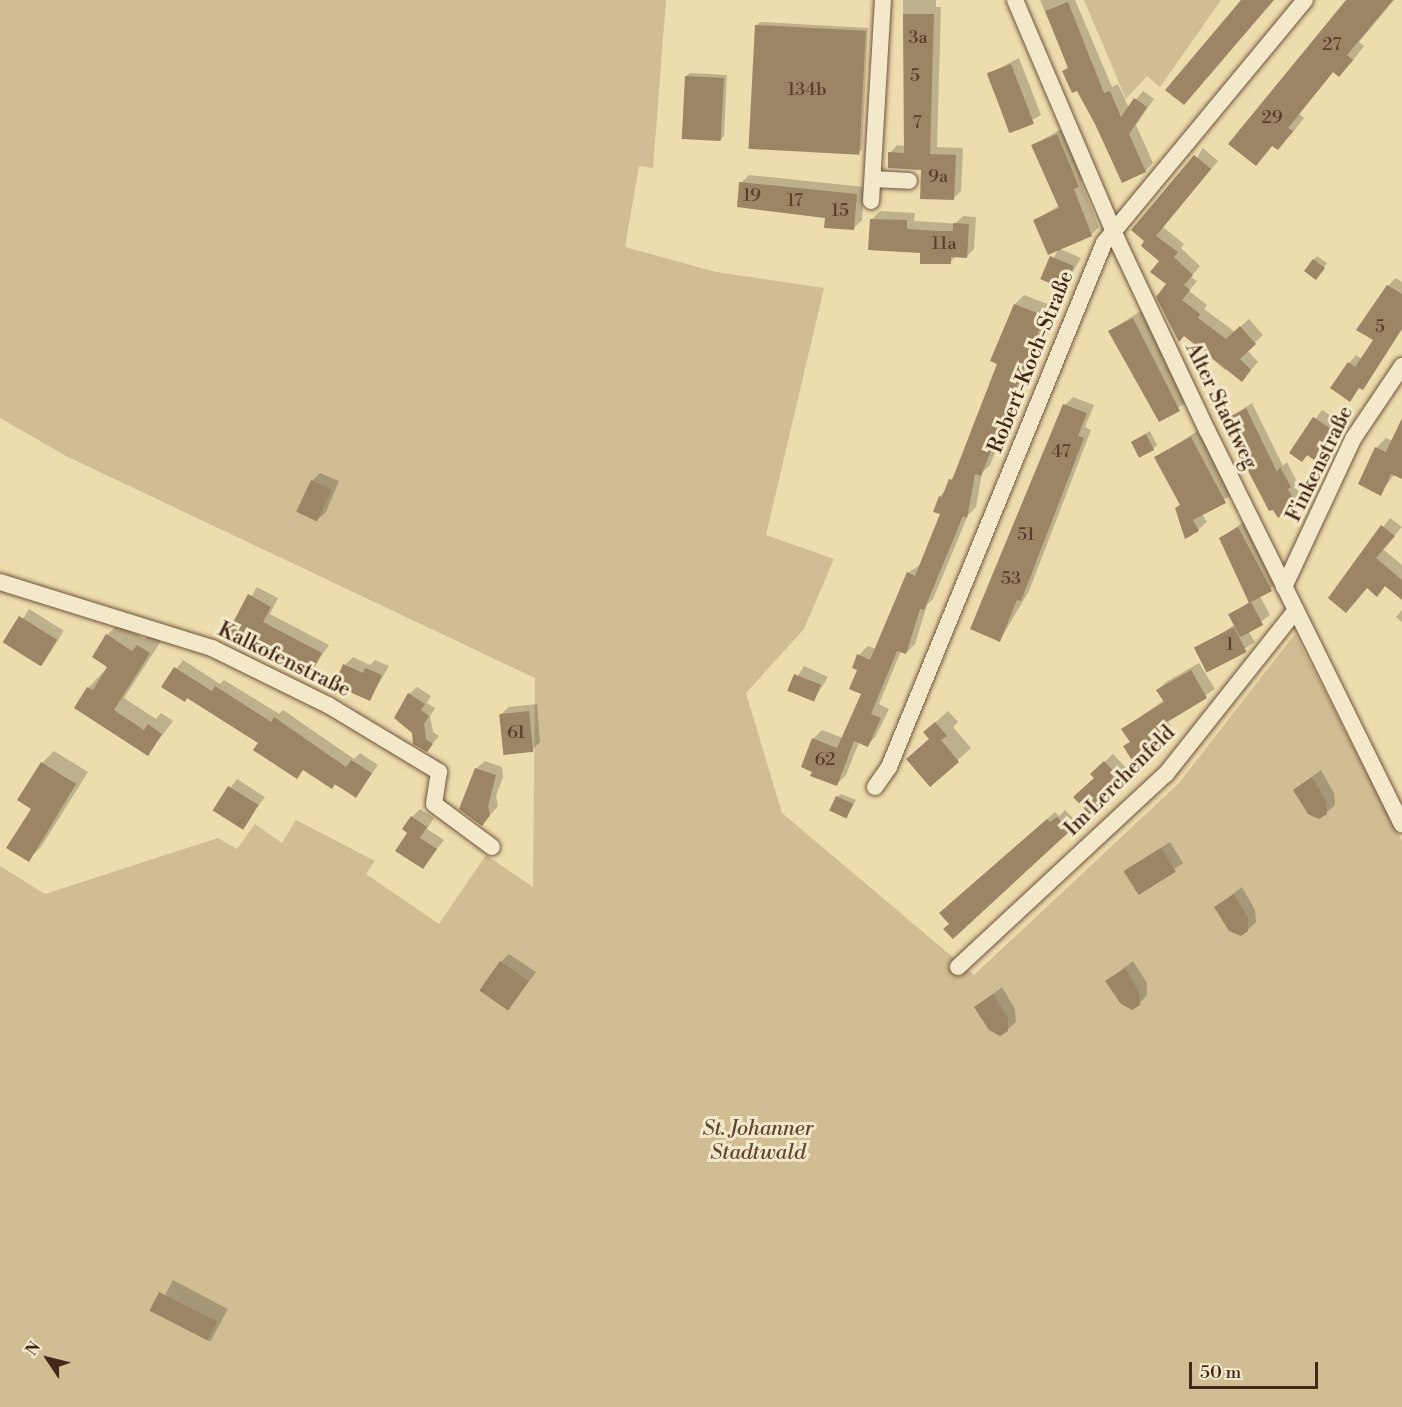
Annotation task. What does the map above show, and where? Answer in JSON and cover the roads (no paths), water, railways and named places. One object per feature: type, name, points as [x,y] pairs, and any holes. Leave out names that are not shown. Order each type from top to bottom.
[{"type":"street","points":[[871,201],[883,0]]},
{"type":"street","name":"Alter Stadtweg","points":[[1015,0],[1113,228],[1284,586],[1402,824]]},
{"type":"street","name":"Robert-Koch-Straße","points":[[875,787],[889,767],[1113,228],[1305,0]]},
{"type":"street","points":[[873,179],[909,181]]},
{"type":"street","name":"Finkenstraße","points":[[1284,586],[1353,440],[1402,366]]},
{"type":"street","name":"Kalkofenstraße","points":[[0,582],[212,648],[328,705],[439,772],[434,804],[492,847]]},
{"type":"street","name":"Im Lerchenfeld","points":[[958,967],[1166,774],[1296,610]]},
{"type":"park label","name":"St. Johanner Stadtwald","points":[[758,1141]]}]
